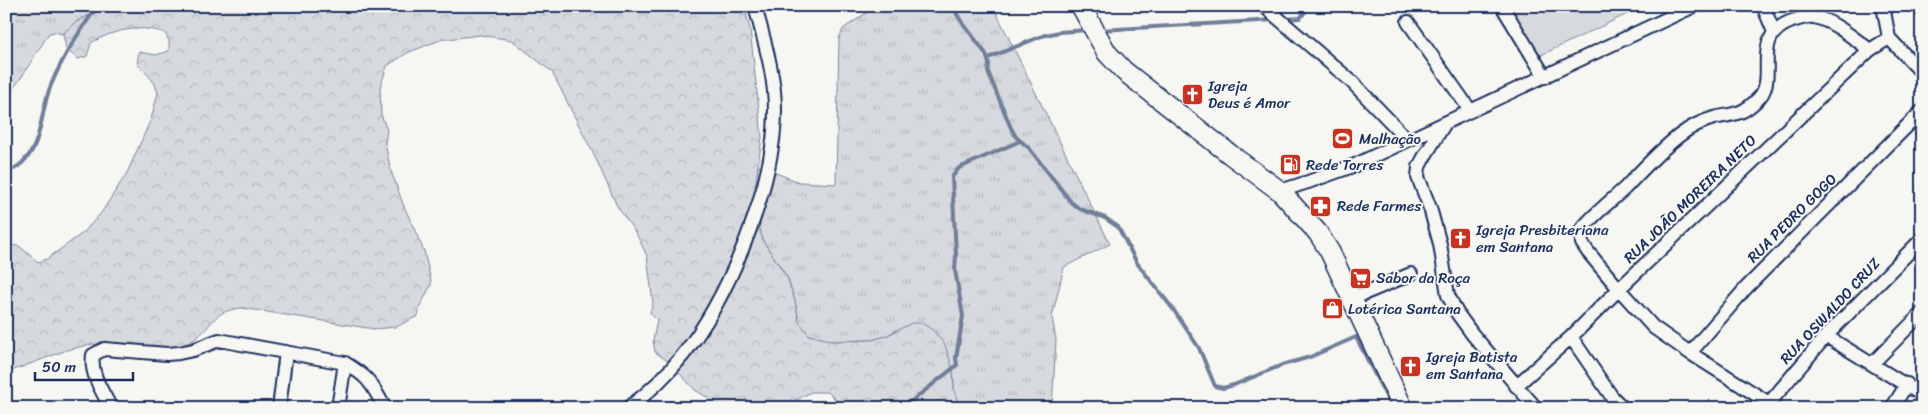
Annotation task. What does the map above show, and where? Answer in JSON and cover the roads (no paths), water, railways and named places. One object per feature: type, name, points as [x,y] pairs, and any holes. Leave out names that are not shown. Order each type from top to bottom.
[{"type":"main road","points":[[1081,6],[1107,53],[1124,71],[1280,191],[1318,233],[1325,242],[1403,408]]},
{"type":"street","points":[[632,406],[682,356],[704,325],[743,248],[756,209],[773,143],[775,111],[773,77],[755,6]]},
{"type":"street","points":[[1264,6],[1351,81],[1408,140]]},
{"type":"street","points":[[1502,6],[1545,77]]},
{"type":"street","points":[[1280,191],[1353,166],[1694,6]]},
{"type":"street","points":[[1763,6],[1774,32]]},
{"type":"street","points":[[1883,6],[1889,38],[1922,73]]},
{"type":"street","points":[[1918,6],[1922,10]]},
{"type":"street","points":[[1767,405],[1653,327],[1618,289],[1582,243],[1581,230],[1680,135],[1713,118],[1732,116],[1744,111],[1760,96],[1766,80],[1766,58],[1769,41],[1774,32],[1790,22],[1812,16],[1842,30],[1870,50]]},
{"type":"street","points":[[1408,22],[1470,110]]},
{"type":"street","name":"RUA JOÃO MOREIRA NETO","points":[[1516,386],[1571,337],[1618,289],[1870,50],[1889,38]]},
{"type":"street","name":"RUA PEDRO GOGO","points":[[1690,353],[1746,288],[1922,111]]},
{"type":"street","points":[[1446,122],[1423,159],[1419,167],[1418,177],[1430,208],[1440,244],[1448,295],[1462,320],[1536,408]]},
{"type":"street","name":"RUA OSWALDO CRUZ","points":[[1767,405],[1826,336],[1922,239]]},
{"type":"street","points":[[1351,299],[1411,274]]},
{"type":"street","points":[[1872,364],[1919,321]]},
{"type":"street","points":[[1826,336],[1922,394]]},
{"type":"street","points":[[1571,337],[1612,397],[1623,408]]},
{"type":"street","points":[[111,408],[95,378],[91,366],[93,355],[104,349],[167,354],[179,353],[219,340],[345,363],[362,373],[372,383],[384,408]]},
{"type":"street","points":[[279,408],[286,352]]},
{"type":"street","points":[[338,408],[345,363]]},
{"type":"street","points":[[1892,408],[1907,384]]},
{"type":"waterway","points":[[6,173],[19,166],[28,157],[38,135],[47,98],[56,74],[72,44],[98,6]]},
{"type":"waterway","points":[[953,6],[959,18],[986,54],[989,64],[988,72],[1016,137],[1029,148],[1071,202],[1080,209],[1105,218],[1118,227],[1137,263],[1173,309],[1199,348],[1215,386],[1223,388],[1234,385],[1282,365],[1310,357],[1356,337],[1392,408]]},
{"type":"waterway","points":[[1285,19],[1300,18],[1310,6]]},
{"type":"waterway","points":[[1100,30],[1276,20]]},
{"type":"waterway","points":[[988,58],[1042,36],[1059,32],[1088,30]]},
{"type":"waterway","points":[[897,408],[913,400],[957,365],[956,358],[963,316],[955,270],[952,177],[959,168],[1020,141]]},
{"type":"place","name":"Igreja Deus é Amor","points":[[1192,95]]},
{"type":"place","name":"Malhação","points":[[1343,139]]},
{"type":"place","name":"Rede Torres","points":[[1290,165]]},
{"type":"place","name":"Rede Farmes","points":[[1321,206]]},
{"type":"place","name":"Igreja Presbiteriana em Santana","points":[[1460,239]]},
{"type":"place","name":"Sabor da Roça","points":[[1360,278]]},
{"type":"place","name":"Lotérica Santana","points":[[1332,309]]},
{"type":"place","name":"Igreja Batista em Santana","points":[[1410,366]]}]
